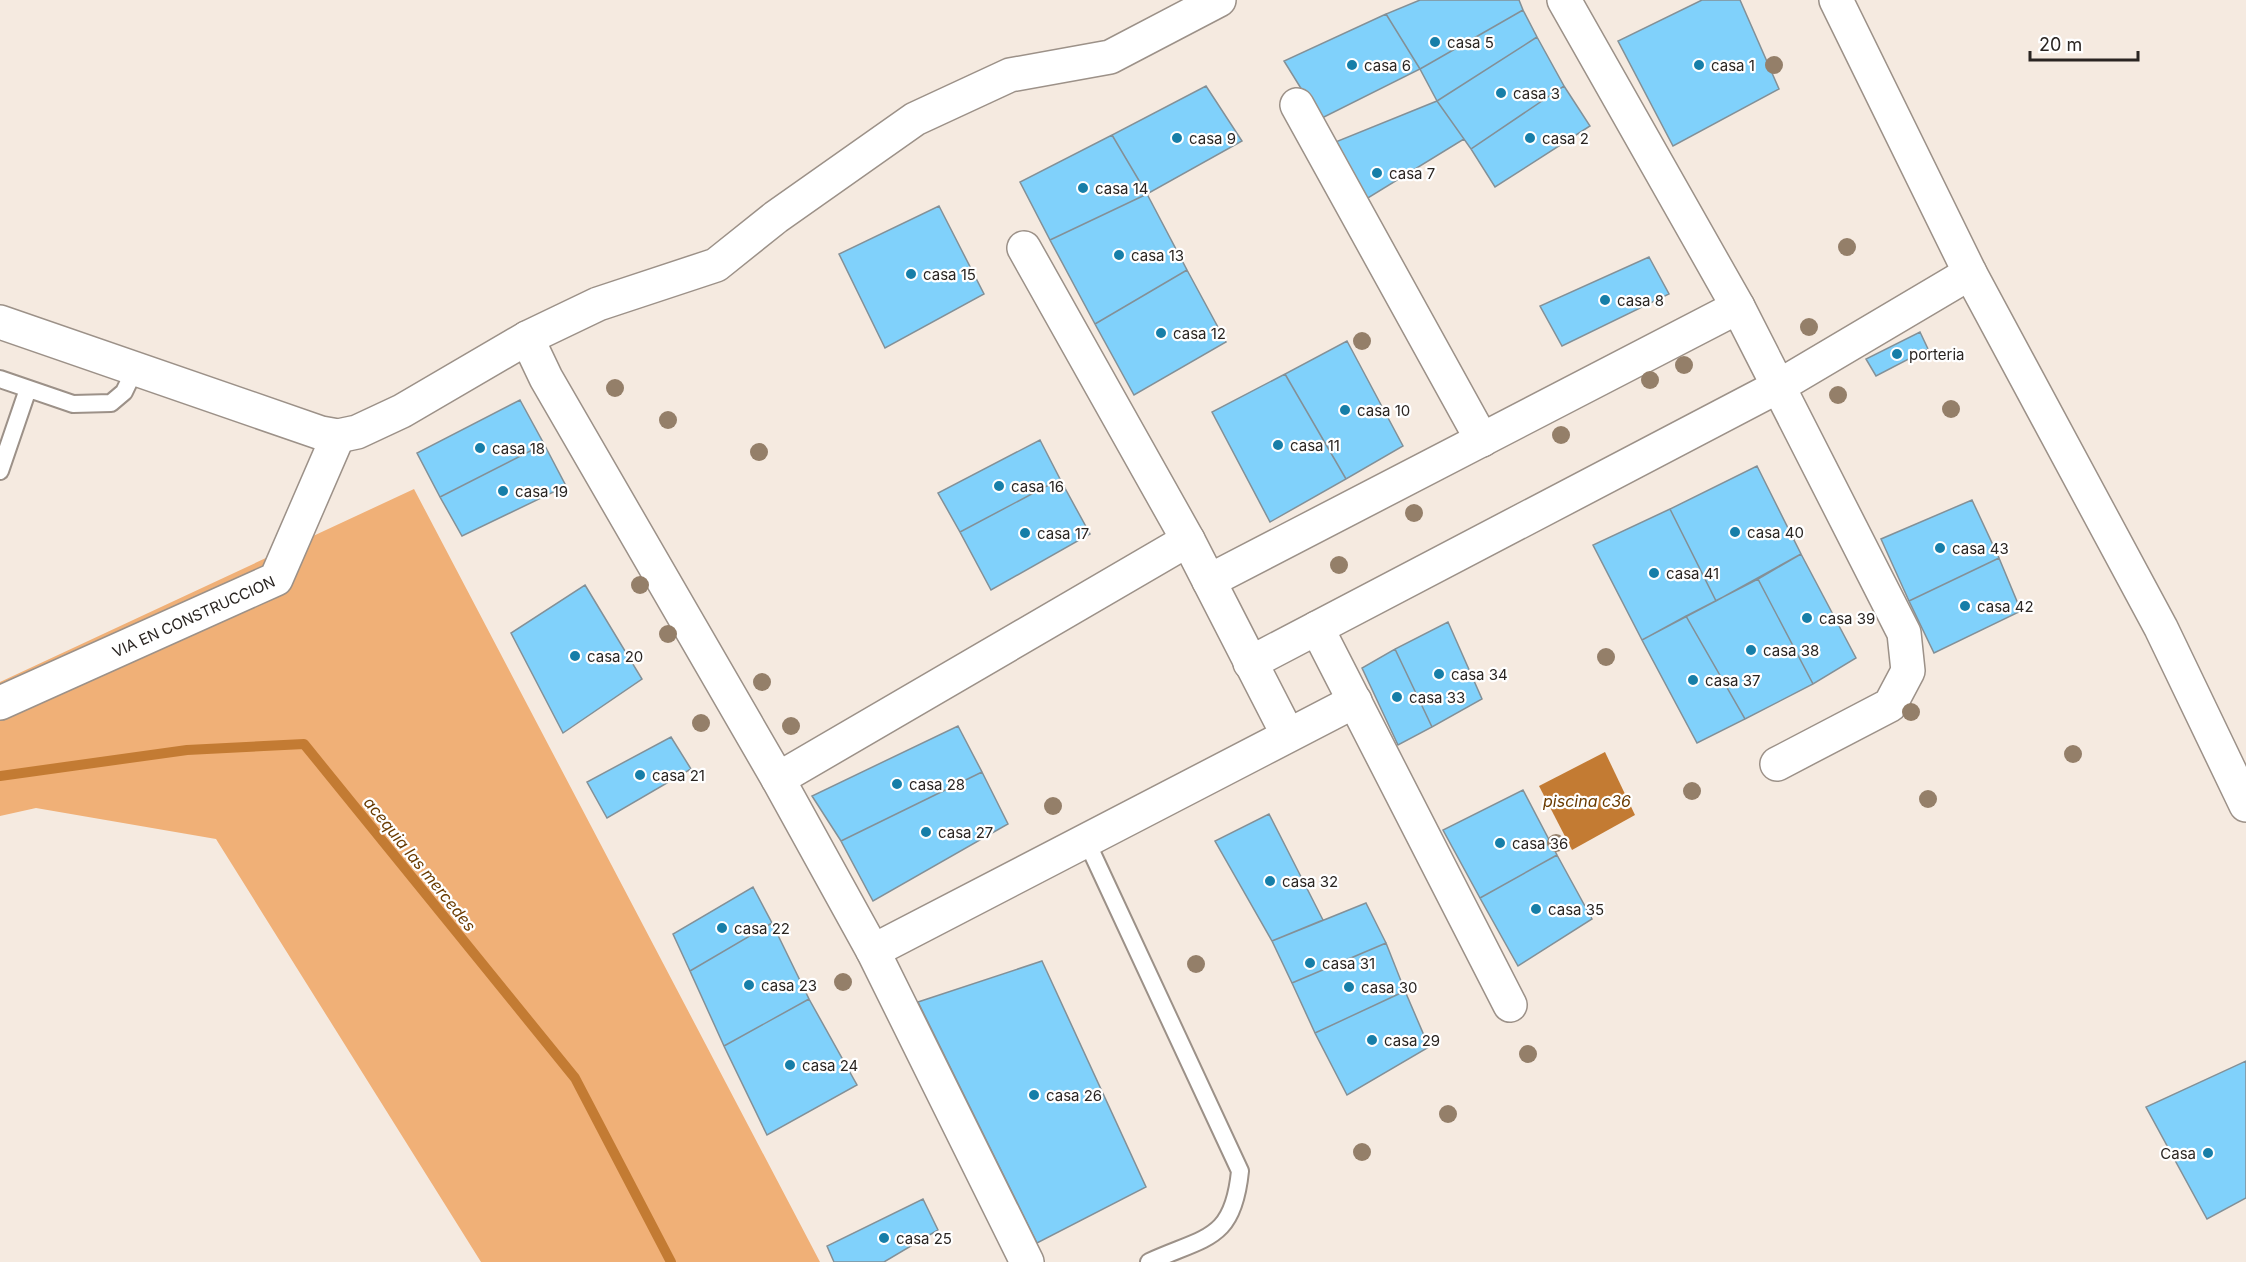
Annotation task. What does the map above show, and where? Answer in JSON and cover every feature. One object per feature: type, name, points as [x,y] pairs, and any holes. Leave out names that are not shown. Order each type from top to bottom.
[{"type":"street","points":[[0,322],[321,433],[338,436],[357,432],[402,411],[527,338],[598,303],[716,265],[776,217],[915,119],[1010,75],[1110,57],[1219,0]]},
{"type":"street","points":[[1564,0],[1738,307],[1904,633],[1908,670],[1890,705],[1778,764]]},
{"type":"street","points":[[1836,0],[1970,273],[2161,628],[2246,805]]},
{"type":"street","points":[[1297,105],[1482,440]]},
{"type":"street","points":[[1024,248],[1188,540],[1287,735]]},
{"type":"street","points":[[1250,663],[1779,386],[1970,273]]},
{"type":"street","points":[[1209,581],[1738,307]]},
{"type":"street","points":[[527,338],[546,378],[778,779],[873,951],[1027,1262]]},
{"type":"street","name":"VIA EN CONSTRUCCION","points":[[0,703],[276,579],[338,436]]},
{"type":"street","points":[[778,779],[1188,540]]},
{"type":"street","points":[[1317,628],[1510,1005]]},
{"type":"street","points":[[873,951],[1355,701]]},
{"type":"lane","points":[[0,379],[73,404],[111,403],[124,392],[135,369]]},
{"type":"lane","points":[[0,471],[28,389]]},
{"type":"lane","points":[[1086,840],[1240,1171],[1238,1197],[1230,1218],[1219,1231],[1149,1262]]},
{"type":"shaded area","points":[[414,489],[820,1262],[481,1262],[216,839],[36,808],[0,816],[0,682]]},
{"type":"water","name":"piscina c36","points":[[1605,752],[1635,815],[1572,850],[1539,786]]},
{"type":"building","name":"casa 5","points":[[1420,0],[1519,0],[1523,10],[1420,69],[1386,14]]},
{"type":"building","name":"casa 1","points":[[1702,0],[1740,0],[1779,89],[1673,146],[1618,41]]},
{"type":"building","points":[[1523,10],[1537,37],[1437,101],[1420,69]]},
{"type":"building","name":"casa 6","points":[[1386,14],[1420,69],[1320,119],[1284,61]]},
{"type":"building","name":"casa 3","points":[[1537,37],[1564,86],[1471,149],[1437,101]]},
{"type":"building","name":"casa 9","points":[[1206,86],[1242,141],[1147,194],[1112,135]]},
{"type":"building","name":"casa 2","points":[[1564,86],[1590,126],[1495,187],[1471,149]]},
{"type":"building","name":"casa 7","points":[[1437,101],[1464,139],[1363,201],[1328,145]]},
{"type":"building","name":"casa 14","points":[[1112,135],[1147,194],[1050,240],[1020,182]]},
{"type":"building","name":"casa 13","points":[[1147,194],[1187,270],[1095,324],[1050,240]]},
{"type":"building","name":"casa 15","points":[[939,206],[984,294],[885,348],[839,254]]},
{"type":"building","name":"casa 8","points":[[1649,257],[1669,294],[1562,346],[1540,306]]},
{"type":"building","name":"casa 12","points":[[1187,270],[1226,342],[1134,395],[1095,324]]},
{"type":"building","name":"porteria","points":[[1920,332],[1928,349],[1876,376],[1866,359]]},
{"type":"building","name":"casa 10","points":[[1347,341],[1403,446],[1346,479],[1285,374]]},
{"type":"building","name":"casa 11","points":[[1285,374],[1346,479],[1270,522],[1212,412]]},
{"type":"building","name":"casa 18","points":[[520,400],[544,444],[440,497],[417,453]]},
{"type":"building","name":"casa 16","points":[[1040,440],[1060,479],[960,532],[938,493]]},
{"type":"building","name":"casa 19","points":[[544,444],[566,486],[462,536],[440,497]]},
{"type":"building","name":"casa 40","points":[[1757,466],[1801,554],[1716,601],[1670,509]]},
{"type":"building","name":"casa 17","points":[[1060,479],[1090,534],[991,590],[960,532]]},
{"type":"building","name":"casa 43","points":[[1972,500],[1999,558],[1909,601],[1881,539]]},
{"type":"building","name":"casa 41","points":[[1670,509],[1716,601],[1642,640],[1593,545]]},
{"type":"building","name":"casa 39","points":[[1801,554],[1856,658],[1813,684],[1758,579]]},
{"type":"building","name":"casa 42","points":[[1999,558],[2021,611],[1934,653],[1909,601]]},
{"type":"building","name":"casa 38","points":[[1758,579],[1813,684],[1745,719],[1686,616]]},
{"type":"building","name":"casa 20","points":[[585,585],[642,679],[563,733],[511,633]]},
{"type":"building","name":"casa 37","points":[[1686,616],[1745,719],[1697,743],[1642,640]]},
{"type":"building","name":"casa 34","points":[[1448,622],[1482,699],[1432,727],[1395,649]]},
{"type":"building","name":"casa 33","points":[[1395,649],[1432,727],[1398,745],[1362,668]]},
{"type":"building","name":"casa 28","points":[[958,726],[982,772],[841,841],[812,796]]},
{"type":"building","name":"casa 21","points":[[671,737],[691,769],[607,818],[587,782]]},
{"type":"building","name":"casa 27","points":[[982,772],[1008,824],[873,901],[841,841]]},
{"type":"building","name":"casa 36","points":[[1523,790],[1557,855],[1480,898],[1443,830]]},
{"type":"building","name":"casa 32","points":[[1269,814],[1323,920],[1272,941],[1215,841]]},
{"type":"building","name":"casa 35","points":[[1557,855],[1592,919],[1518,966],[1480,898]]},
{"type":"building","name":"casa 22","points":[[753,887],[772,923],[690,971],[673,934]]},
{"type":"building","name":"casa 31","points":[[1366,903],[1386,943],[1292,983],[1272,941]]},
{"type":"building","name":"casa 23","points":[[772,923],[809,999],[724,1046],[690,971]]},
{"type":"building","name":"casa 30","points":[[1386,943],[1405,991],[1315,1033],[1292,983]]},
{"type":"building","name":"casa 26","points":[[1042,961],[1146,1187],[1037,1243],[918,1002]]},
{"type":"building","name":"casa 29","points":[[1405,991],[1429,1047],[1347,1095],[1315,1033]]},
{"type":"building","name":"casa 24","points":[[809,999],[857,1085],[767,1135],[724,1046]]},
{"type":"building","name":"Casa","points":[[2246,1061],[2246,1198],[2207,1219],[2146,1107]]},
{"type":"building","name":"casa 25","points":[[923,1199],[938,1230],[884,1262],[834,1262],[827,1246]]},
{"type":"waterway","name":"acequia las mercedes","points":[[0,776],[187,750],[304,744],[575,1078],[671,1262]]},
{"type":"place","name":"casa 5","points":[[1435,42]]},
{"type":"place","name":"casa 6","points":[[1352,65]]},
{"type":"place","name":"casa 1","points":[[1699,65]]},
{"type":"place","name":"casa 3","points":[[1501,93]]},
{"type":"place","name":"casa 9","points":[[1177,138]]},
{"type":"place","name":"casa 2","points":[[1530,138]]},
{"type":"place","name":"casa 7","points":[[1377,173]]},
{"type":"place","name":"casa 14","points":[[1083,188]]},
{"type":"place","name":"casa 13","points":[[1119,255]]},
{"type":"place","name":"casa 15","points":[[911,274]]},
{"type":"place","name":"casa 8","points":[[1605,300]]},
{"type":"place","name":"casa 12","points":[[1161,333]]},
{"type":"place","name":"porteria","points":[[1897,354]]},
{"type":"place","name":"casa 10","points":[[1345,410]]},
{"type":"place","name":"casa 11","points":[[1278,445]]},
{"type":"place","name":"casa 18","points":[[480,448]]},
{"type":"place","name":"casa 16","points":[[999,486]]},
{"type":"place","name":"casa 19","points":[[503,491]]},
{"type":"place","name":"casa 40","points":[[1735,532]]},
{"type":"place","name":"casa 17","points":[[1025,533]]},
{"type":"place","name":"casa 43","points":[[1940,548]]},
{"type":"place","name":"casa 41","points":[[1654,573]]},
{"type":"place","name":"casa 42","points":[[1965,606]]},
{"type":"place","name":"casa 39","points":[[1807,618]]},
{"type":"place","name":"casa 38","points":[[1751,650]]},
{"type":"place","name":"casa 20","points":[[575,656]]},
{"type":"place","name":"casa 34","points":[[1439,674]]},
{"type":"place","name":"casa 37","points":[[1693,680]]},
{"type":"place","name":"casa 33","points":[[1397,697]]},
{"type":"place","name":"casa 21","points":[[640,775]]},
{"type":"place","name":"casa 28","points":[[897,784]]},
{"type":"place","name":"casa 27","points":[[926,832]]},
{"type":"place","name":"casa 36","points":[[1500,843]]},
{"type":"place","name":"casa 32","points":[[1270,881]]},
{"type":"place","name":"casa 35","points":[[1536,909]]},
{"type":"place","name":"casa 22","points":[[722,928]]},
{"type":"place","name":"casa 31","points":[[1310,963]]},
{"type":"place","name":"casa 23","points":[[749,985]]},
{"type":"place","name":"casa 30","points":[[1349,987]]},
{"type":"place","name":"casa 29","points":[[1372,1040]]},
{"type":"place","name":"casa 24","points":[[790,1065]]},
{"type":"place","name":"casa 26","points":[[1034,1095]]},
{"type":"place","name":"Casa","points":[[2208,1153]]},
{"type":"place","name":"casa 25","points":[[884,1238]]}]
